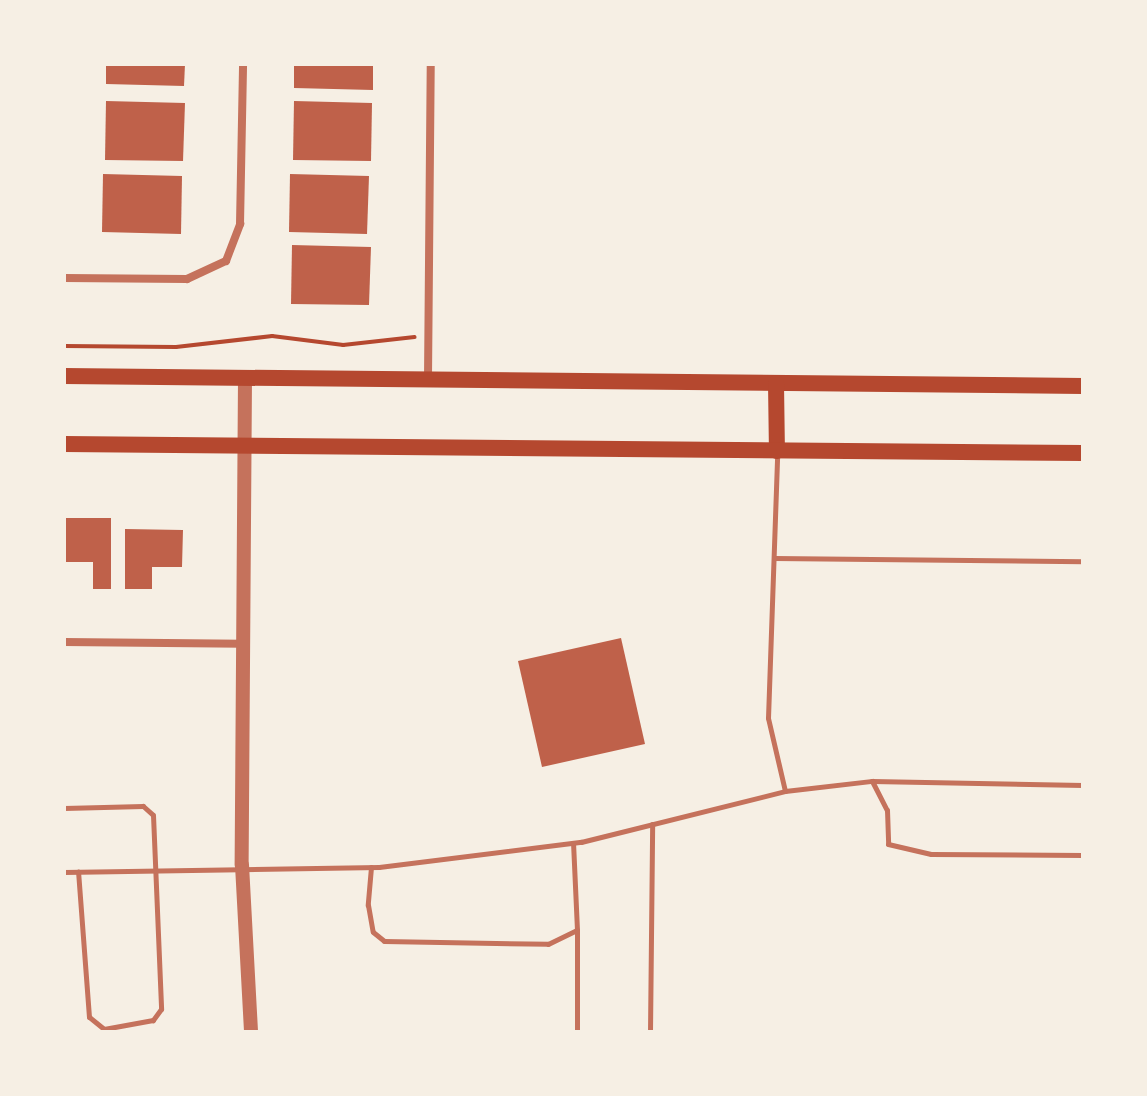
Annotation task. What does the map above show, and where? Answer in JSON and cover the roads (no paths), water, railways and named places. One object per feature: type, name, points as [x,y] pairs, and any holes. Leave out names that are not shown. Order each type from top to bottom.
[{"type":"main road","points":[[64,376],[1083,386]]},
{"type":"main road","points":[[776,383],[777,451]]},
{"type":"main road","points":[[64,444],[1083,453]]},
{"type":"street","points":[[64,278],[187,279],[223,263],[240,224],[243,64]]},
{"type":"street","points":[[428,378],[431,64]]},
{"type":"street","points":[[245,378],[242,865],[251,1032]]},
{"type":"street","points":[[64,642],[242,644]]},
{"type":"lane","points":[[777,451],[768,718],[785,791]]},
{"type":"lane","points":[[774,558],[1083,561]]},
{"type":"lane","points":[[872,781],[887,810],[888,844],[931,854],[1083,855]]},
{"type":"lane","points":[[64,872],[242,865],[371,867],[573,843],[785,791],[872,781],[1083,785]]},
{"type":"lane","points":[[64,808],[149,810],[155,868],[161,1009],[153,1020],[104,1029],[89,1017],[78,871]]},
{"type":"lane","points":[[650,1032],[652,824]]},
{"type":"lane","points":[[573,843],[577,1032]]},
{"type":"lane","points":[[371,867],[368,905],[373,932],[384,941],[548,944],[577,930]]}]
